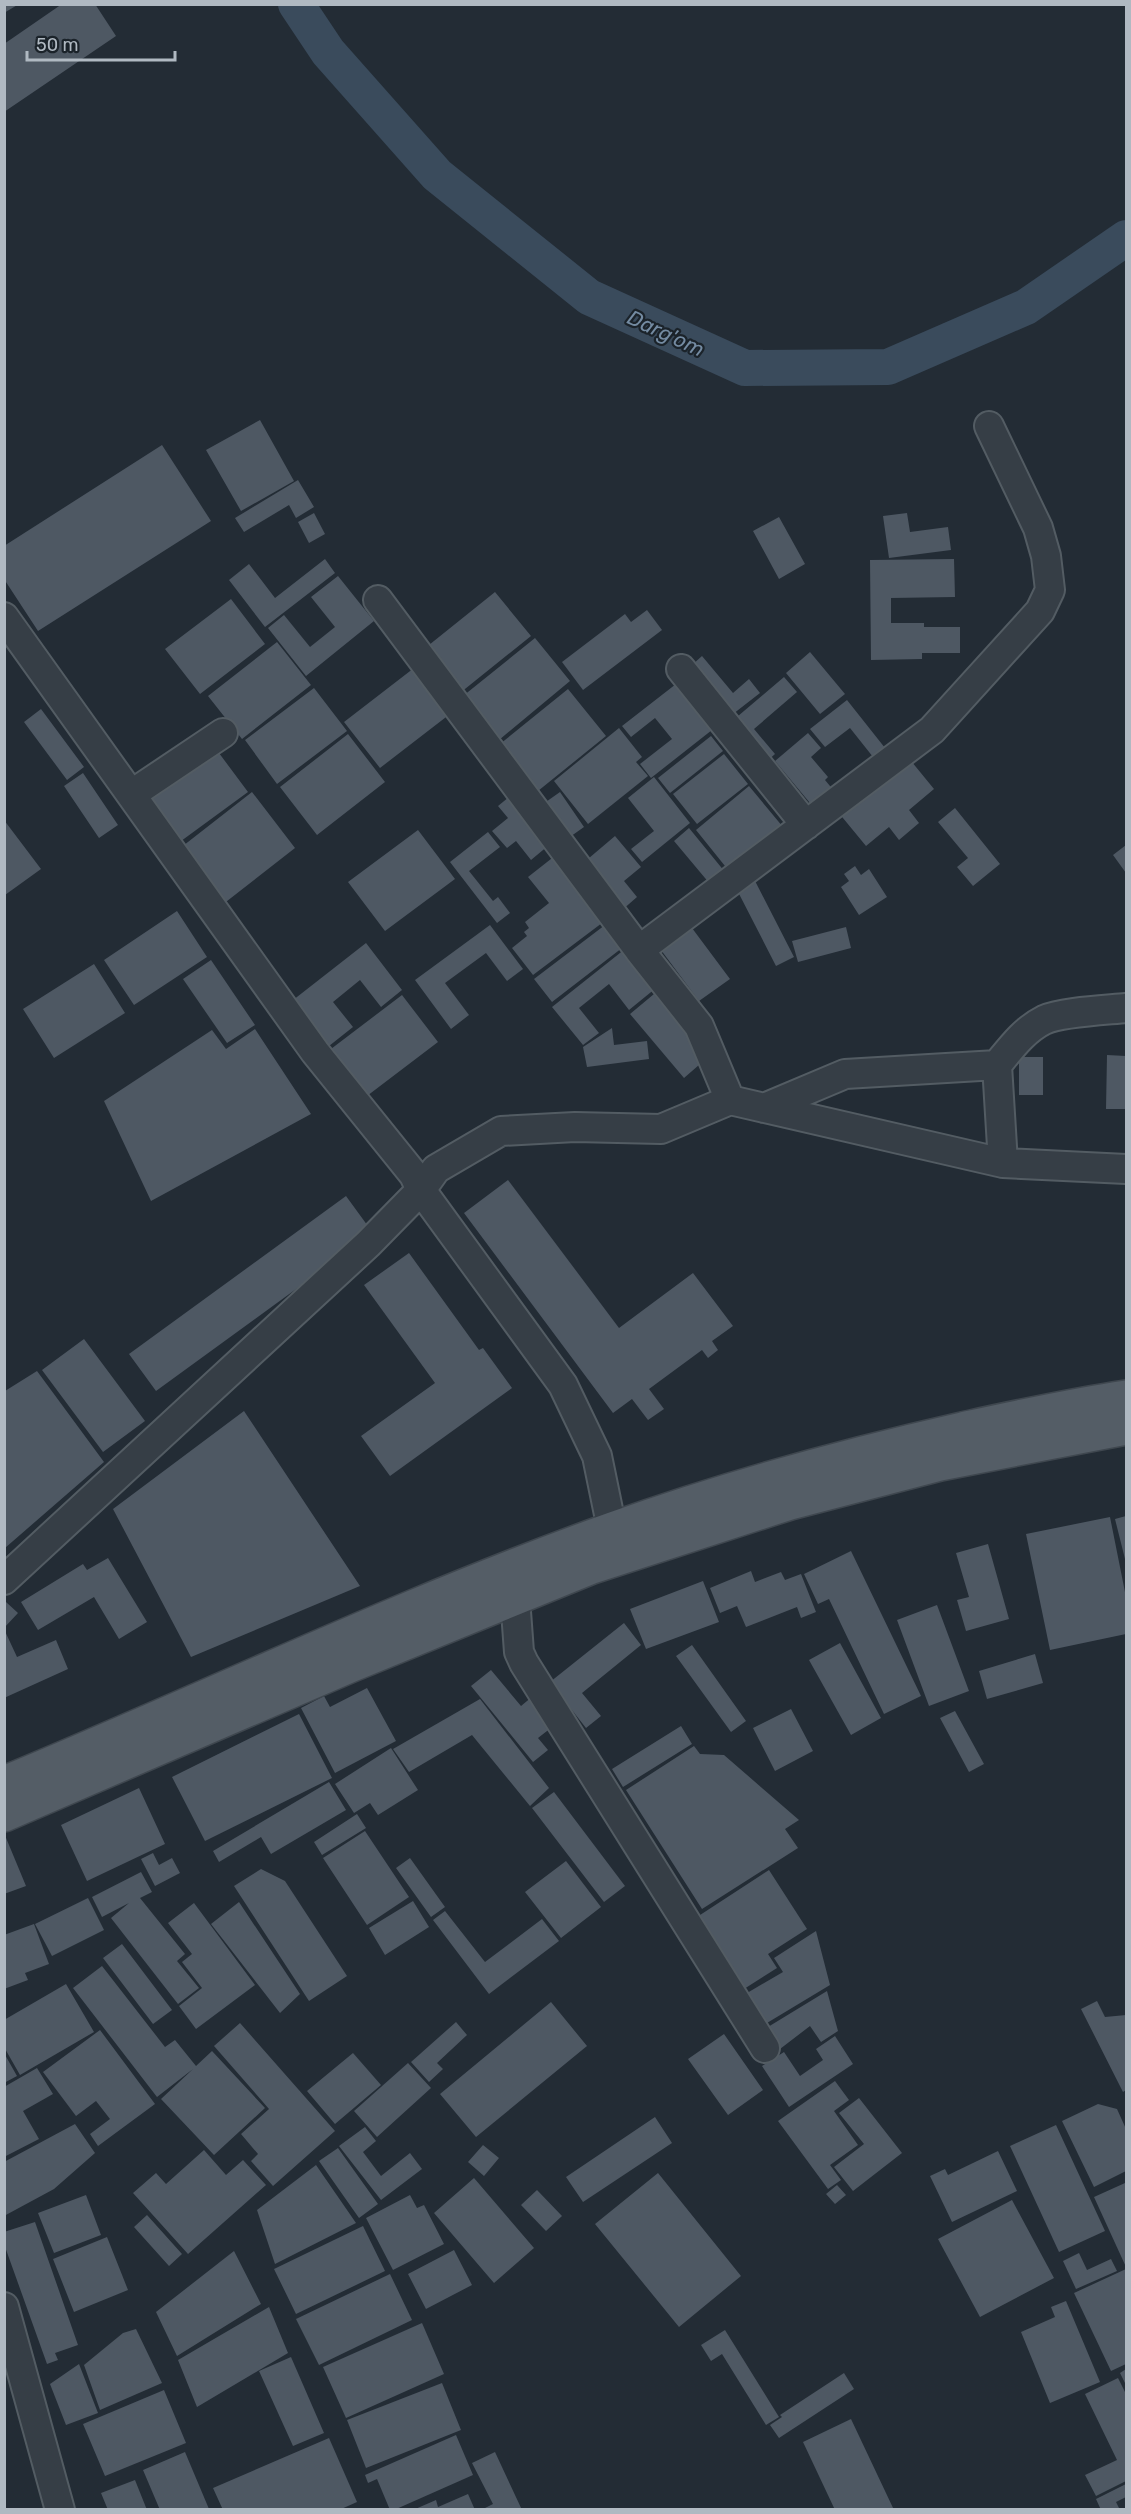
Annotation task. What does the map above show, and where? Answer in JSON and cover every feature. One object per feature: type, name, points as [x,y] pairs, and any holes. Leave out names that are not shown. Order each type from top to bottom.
[{"type":"main road","points":[[4,1815],[448,1592],[612,1529],[855,1453],[1076,1404],[1126,1397]]},
{"type":"main road","points":[[4,1783],[205,1713],[515,1598],[592,1567],[790,1503],[940,1464],[1126,1428]]},
{"type":"street","points":[[639,950],[933,730],[1040,612],[1050,590],[1046,556],[1038,528],[989,426]]},
{"type":"street","points":[[378,600],[639,950],[699,1026],[729,1100]]},
{"type":"street","points":[[4,617],[315,1053],[414,1175],[421,1190],[563,1385],[597,1456],[612,1529]]},
{"type":"street","points":[[681,669],[806,825]]},
{"type":"street","points":[[132,794],[223,733]]},
{"type":"street","points":[[1004,1163],[997,1065],[1020,1036],[1045,1020],[1091,1011],[1126,1008]]},
{"type":"street","points":[[764,1108],[845,1074],[997,1065]]},
{"type":"street","points":[[4,1580],[368,1244],[421,1190],[436,1169],[501,1131],[575,1127],[661,1129],[729,1100],[1004,1163],[1126,1169]]},
{"type":"street","points":[[515,1598],[519,1652],[524,1663],[765,2048]]},
{"type":"street","points":[[4,2307],[60,2510]]},
{"type":"building","points":[[4,4],[19,4],[4,13]]},
{"type":"building","points":[[62,4],[95,4],[116,36],[4,112],[4,44]]},
{"type":"building","points":[[260,420],[294,481],[241,511],[206,450]]},
{"type":"building","points":[[162,445],[211,521],[38,631],[4,579],[4,546]]},
{"type":"building","points":[[298,480],[314,507],[296,518],[289,505],[244,532],[235,518]]},
{"type":"building","points":[[314,513],[325,534],[309,543],[298,522]]},
{"type":"building","points":[[907,513],[910,532],[948,527],[951,550],[889,558],[883,516]]},
{"type":"building","points":[[779,517],[805,564],[779,579],[753,531]]},
{"type":"building","points":[[325,559],[335,573],[265,627],[229,580],[249,564],[275,598]]},
{"type":"building","points":[[954,559],[955,597],[891,598],[891,623],[924,623],[924,627],[960,627],[960,653],[922,653],[922,659],[871,660],[870,560]]},
{"type":"building","points":[[338,576],[374,621],[306,676],[268,628],[284,615],[310,647],[335,627],[311,597]]},
{"type":"building","points":[[495,592],[531,636],[460,693],[424,649]]},
{"type":"building","points":[[231,599],[265,644],[200,694],[165,649]]},
{"type":"building","points":[[647,610],[662,630],[583,690],[562,662],[625,614],[631,622]]},
{"type":"building","points":[[535,638],[570,681],[499,740],[463,696]]},
{"type":"building","points":[[277,642],[311,685],[242,739],[208,696]]},
{"type":"building","points":[[810,652],[845,694],[820,714],[786,673]]},
{"type":"building","points":[[702,656],[733,693],[749,679],[760,693],[733,714],[692,665]]},
{"type":"building","points":[[414,668],[450,714],[380,768],[344,722]]},
{"type":"building","points":[[784,677],[797,692],[754,729],[775,754],[766,762],[731,722]]},
{"type":"building","points":[[676,684],[712,730],[651,778],[640,764],[672,739],[655,718],[631,737],[622,726]]},
{"type":"building","points":[[314,688],[347,731],[277,784],[245,740]]},
{"type":"building","points":[[568,689],[606,736],[538,791],[500,744]]},
{"type":"building","points":[[847,700],[889,753],[877,762],[850,728],[825,747],[810,729]]},
{"type":"building","points":[[41,709],[84,767],[67,780],[24,722]]},
{"type":"building","points":[[619,728],[642,757],[636,762],[648,776],[588,824],[554,781]]},
{"type":"building","points":[[808,733],[821,748],[811,757],[828,777],[825,780],[835,792],[815,809],[775,761]]},
{"type":"building","points":[[348,734],[385,782],[317,835],[280,787]]},
{"type":"building","points":[[711,736],[723,751],[670,793],[658,778]]},
{"type":"building","points":[[216,749],[248,792],[177,844],[145,801]]},
{"type":"building","points":[[724,754],[748,784],[697,824],[673,794]]},
{"type":"building","points":[[907,756],[934,789],[909,810],[919,823],[899,840],[889,827],[866,846],[838,812]]},
{"type":"building","points":[[83,773],[118,825],[99,838],[64,786]]},
{"type":"building","points":[[654,777],[690,823],[642,862],[631,849],[654,831],[628,798]]},
{"type":"building","points":[[749,786],[783,827],[729,871],[696,830]]},
{"type":"building","points":[[252,792],[295,848],[222,905],[179,849]]},
{"type":"building","points":[[560,792],[584,827],[567,839],[543,804]]},
{"type":"building","points":[[509,797],[549,845],[531,860],[516,841],[507,848],[492,831],[508,818],[498,806]]},
{"type":"building","points":[[955,808],[1000,864],[973,886],[957,867],[968,858],[938,822]]},
{"type":"building","points":[[4,820],[41,869],[5,895],[4,894]]},
{"type":"building","points":[[689,828],[725,872],[710,884],[674,841]]},
{"type":"building","points":[[418,830],[455,879],[385,931],[348,882]]},
{"type":"building","points":[[488,832],[500,847],[469,871],[493,901],[498,897],[510,913],[497,923],[450,862]]},
{"type":"building","points":[[615,836],[641,867],[624,881],[637,897],[621,911],[582,864]]},
{"type":"building","points":[[1126,845],[1126,873],[1113,855]]},
{"type":"building","points":[[556,855],[606,920],[533,975],[512,948],[527,936],[524,932],[529,928],[525,922],[549,903],[528,877]]},
{"type":"building","points":[[855,866],[861,875],[869,869],[887,897],[859,915],[841,887],[849,881],[844,874]]},
{"type":"building","points":[[754,879],[794,957],[776,966],[736,888]]},
{"type":"building","points":[[177,911],[207,957],[134,1005],[104,960]]},
{"type":"building","points":[[689,924],[730,979],[699,1001],[658,946]]},
{"type":"building","points":[[490,925],[523,969],[507,981],[486,953],[445,983],[469,1015],[451,1029],[415,980]]},
{"type":"building","points":[[605,925],[622,948],[552,1002],[534,979]]},
{"type":"building","points":[[846,927],[851,948],[798,962],[792,941]]},
{"type":"building","points":[[366,943],[402,990],[381,1007],[360,980],[333,1002],[353,1027],[324,1050],[288,1004]]},
{"type":"building","points":[[625,949],[656,988],[629,1010],[609,984],[579,1008],[599,1033],[583,1045],[552,1007]]},
{"type":"building","points":[[211,960],[255,1025],[227,1043],[183,979]]},
{"type":"building","points":[[94,964],[125,1013],[54,1058],[23,1009]]},
{"type":"building","points":[[654,994],[707,1058],[684,1078],[630,1014]]},
{"type":"building","points":[[402,995],[438,1042],[363,1099],[327,1052]]},
{"type":"building","points":[[612,1028],[614,1045],[647,1041],[649,1059],[587,1067],[583,1047]]},
{"type":"building","points":[[255,1029],[311,1114],[151,1201],[104,1101],[212,1030],[226,1049]]},
{"type":"building","points":[[1107,1055],[1126,1056],[1126,1109],[1106,1109]]},
{"type":"building","points":[[1019,1057],[1043,1057],[1043,1095],[1019,1095]]},
{"type":"building","points":[[508,1180],[619,1328],[693,1273],[733,1326],[712,1341],[718,1350],[708,1358],[702,1350],[649,1389],[664,1409],[648,1420],[632,1399],[613,1413],[464,1213]]},
{"type":"building","points":[[346,1196],[373,1233],[156,1391],[129,1354]]},
{"type":"building","points":[[409,1253],[479,1350],[483,1348],[512,1388],[390,1476],[361,1436],[435,1383],[364,1285]]},
{"type":"building","points":[[84,1339],[145,1421],[103,1452],[42,1370]]},
{"type":"building","points":[[37,1371],[104,1462],[5,1548],[5,1391]]},
{"type":"building","points":[[244,1411],[360,1586],[191,1657],[113,1509]]},
{"type":"building","points":[[1126,1516],[1126,1563],[1115,1519]]},
{"type":"building","points":[[1110,1517],[1126,1597],[1126,1634],[1050,1650],[1026,1534]]},
{"type":"building","points":[[988,1544],[1009,1619],[966,1631],[957,1600],[969,1597],[956,1553]]},
{"type":"building","points":[[851,1551],[921,1696],[884,1714],[829,1599],[818,1604],[804,1574]]},
{"type":"building","points":[[108,1558],[147,1622],[119,1639],[94,1597],[38,1630],[21,1602],[83,1564],[87,1570]]},
{"type":"building","points":[[751,1571],[755,1582],[781,1572],[785,1580],[801,1574],[816,1612],[801,1618],[797,1607],[746,1627],[737,1606],[720,1613],[710,1588]]},
{"type":"building","points":[[703,1581],[719,1622],[646,1649],[630,1609]]},
{"type":"building","points":[[6,1602],[18,1613],[4,1628],[4,1603]]},
{"type":"building","points":[[937,1605],[969,1691],[929,1706],[897,1620]]},
{"type":"building","points":[[624,1623],[641,1645],[582,1693],[601,1716],[586,1728],[550,1682]]},
{"type":"building","points":[[4,1629],[17,1657],[56,1640],[68,1669],[4,1698]]},
{"type":"building","points":[[840,1643],[881,1718],[851,1735],[809,1660]]},
{"type":"building","points":[[692,1645],[746,1721],[731,1732],[676,1656]]},
{"type":"building","points":[[1035,1654],[1043,1683],[987,1699],[979,1671]]},
{"type":"building","points":[[491,1670],[521,1706],[533,1696],[556,1724],[538,1738],[548,1750],[533,1762],[471,1686]]},
{"type":"building","points":[[367,1688],[396,1741],[335,1773],[301,1708],[324,1696],[330,1707]]},
{"type":"building","points":[[480,1699],[549,1788],[530,1806],[472,1735],[409,1772],[393,1749]]},
{"type":"building","points":[[791,1709],[813,1751],[775,1771],[753,1728]]},
{"type":"building","points":[[955,1711],[984,1764],[969,1772],[940,1718]]},
{"type":"building","points":[[299,1714],[332,1778],[205,1841],[172,1777]]},
{"type":"building","points":[[681,1726],[692,1744],[623,1787],[612,1769]]},
{"type":"building","points":[[694,1746],[700,1754],[724,1755],[799,1820],[785,1829],[798,1848],[702,1909],[626,1790]]},
{"type":"building","points":[[391,1748],[418,1790],[378,1815],[370,1803],[354,1813],[335,1784]]},
{"type":"building","points":[[329,1782],[346,1810],[271,1854],[261,1837],[219,1862],[213,1851]]},
{"type":"building","points":[[139,1788],[165,1844],[87,1881],[61,1825]]},
{"type":"building","points":[[554,1792],[625,1886],[604,1902],[532,1808]]},
{"type":"building","points":[[357,1814],[366,1828],[322,1855],[314,1842]]},
{"type":"building","points":[[365,1831],[409,1897],[367,1925],[323,1858]]},
{"type":"building","points":[[4,1833],[26,1886],[4,1894]]},
{"type":"building","points":[[153,1853],[159,1865],[172,1858],[180,1873],[155,1886],[141,1859]]},
{"type":"building","points":[[410,1858],[445,1907],[431,1917],[396,1868]]},
{"type":"building","points":[[566,1861],[601,1907],[561,1938],[525,1892]]},
{"type":"building","points":[[261,1869],[285,1881],[347,1976],[309,2001],[234,1886]]},
{"type":"building","points":[[769,1870],[807,1929],[768,1954],[777,1968],[744,1989],[697,1917]]},
{"type":"building","points":[[141,1872],[152,1892],[140,1898],[185,1954],[177,1961],[199,1988],[178,2004],[111,1918],[129,1903],[102,1917],[92,1897]]},
{"type":"building","points":[[88,1898],[104,1930],[52,1956],[35,1924]]},
{"type":"building","points":[[413,1901],[429,1927],[385,1955],[369,1928]]},
{"type":"building","points":[[239,1902],[300,1994],[280,2013],[211,1924]]},
{"type":"building","points":[[194,1903],[255,1985],[196,2029],[179,2006],[202,1988],[182,1962],[192,1954],[168,1923]]},
{"type":"building","points":[[445,1911],[485,1962],[542,1919],[559,1941],[489,1994],[433,1920]]},
{"type":"building","points":[[34,1924],[49,1964],[25,1973],[28,1980],[4,1989],[4,1935]]},
{"type":"building","points":[[816,1931],[830,1985],[762,2026],[742,1996],[783,1972],[774,1958]]},
{"type":"building","points":[[122,1944],[172,2010],[153,2024],[103,1958]]},
{"type":"building","points":[[102,1966],[165,2047],[175,2040],[196,2066],[212,2051],[265,2108],[214,2155],[161,2099],[193,2069],[157,2097],[73,1988]]},
{"type":"building","points":[[66,1984],[94,2032],[20,2075],[4,2047],[4,2020]]},
{"type":"building","points":[[827,1991],[838,2031],[821,2042],[810,2026],[780,2049],[763,2030]]},
{"type":"building","points":[[1097,2001],[1105,2017],[1126,2015],[1126,2090],[1123,2092],[1081,2009]]},
{"type":"building","points":[[551,2002],[587,2046],[476,2137],[440,2094]]},
{"type":"building","points":[[456,2022],[467,2035],[437,2063],[443,2069],[429,2082],[411,2062]]},
{"type":"building","points":[[240,2023],[335,2131],[273,2186],[251,2161],[258,2154],[241,2134],[269,2109],[214,2046]]},
{"type":"building","points":[[100,2030],[155,2104],[98,2146],[90,2134],[110,2119],[96,2101],[76,2116],[43,2072]]},
{"type":"building","points":[[724,2034],[763,2090],[728,2115],[688,2059]]},
{"type":"building","points":[[835,2036],[853,2064],[789,2107],[762,2066],[784,2052],[800,2076],[823,2060],[816,2049]]},
{"type":"building","points":[[4,2053],[17,2076],[4,2083]]},
{"type":"building","points":[[353,2053],[381,2085],[335,2124],[307,2091]]},
{"type":"building","points":[[408,2063],[431,2088],[377,2137],[354,2111]]},
{"type":"building","points":[[37,2068],[53,2094],[23,2111],[39,2139],[4,2157],[4,2087]]},
{"type":"building","points":[[835,2081],[849,2100],[834,2111],[858,2145],[830,2165],[841,2180],[828,2189],[778,2121]]},
{"type":"building","points":[[859,2098],[902,2153],[853,2191],[834,2167],[864,2144],[839,2113]]},
{"type":"building","points":[[1098,2104],[1117,2109],[1126,2129],[1126,2171],[1094,2187],[1062,2121]]},
{"type":"building","points":[[655,2117],[672,2143],[583,2202],[566,2177]]},
{"type":"building","points":[[75,2124],[95,2153],[54,2189],[4,2216],[4,2162]]},
{"type":"building","points":[[1056,2125],[1105,2231],[1059,2252],[1010,2146]]},
{"type":"building","points":[[365,2127],[376,2141],[363,2152],[381,2176],[410,2153],[422,2169],[381,2200],[339,2146]]},
{"type":"building","points":[[483,2145],[499,2158],[484,2176],[468,2162]]},
{"type":"building","points":[[338,2148],[378,2204],[359,2218],[319,2161]]},
{"type":"building","points":[[204,2150],[226,2175],[243,2160],[266,2185],[188,2254],[133,2193],[156,2173],[166,2184]]},
{"type":"building","points":[[998,2151],[1017,2191],[952,2222],[930,2176],[945,2169],[948,2175]]},
{"type":"building","points":[[316,2165],[356,2223],[275,2264],[257,2210]]},
{"type":"building","points":[[658,2173],[741,2276],[679,2327],[595,2224]]},
{"type":"building","points":[[474,2178],[534,2248],[494,2283],[434,2213]]},
{"type":"building","points":[[1125,2183],[1126,2186],[1126,2267],[1094,2197]]},
{"type":"building","points":[[837,2185],[846,2195],[835,2204],[826,2194]]},
{"type":"building","points":[[537,2190],[562,2216],[546,2231],[521,2205]]},
{"type":"building","points":[[86,2195],[101,2235],[54,2253],[38,2213]]},
{"type":"building","points":[[410,2195],[417,2208],[424,2205],[444,2244],[393,2270],[366,2218]]},
{"type":"building","points":[[1012,2200],[1054,2278],[980,2317],[938,2239]]},
{"type":"building","points":[[147,2215],[182,2254],[169,2266],[134,2227]]},
{"type":"building","points":[[35,2222],[78,2345],[55,2353],[58,2360],[47,2364],[4,2244],[4,2232]]},
{"type":"building","points":[[363,2226],[385,2271],[296,2314],[274,2269]]},
{"type":"building","points":[[107,2237],[128,2290],[74,2312],[53,2259]]},
{"type":"building","points":[[454,2250],[472,2285],[426,2309],[408,2274]]},
{"type":"building","points":[[234,2251],[261,2304],[177,2356],[156,2312]]},
{"type":"building","points":[[1079,2253],[1087,2270],[1111,2259],[1117,2271],[1076,2289],[1063,2261]]},
{"type":"building","points":[[1126,2269],[1126,2364],[1111,2371],[1074,2293]]},
{"type":"building","points":[[390,2274],[412,2320],[319,2365],[296,2319]]},
{"type":"building","points":[[1066,2301],[1100,2382],[1050,2403],[1021,2332],[1055,2317],[1051,2307]]},
{"type":"building","points":[[269,2307],[288,2353],[197,2407],[178,2360]]},
{"type":"building","points":[[422,2323],[444,2374],[346,2418],[323,2367]]},
{"type":"building","points":[[136,2329],[162,2383],[100,2410],[84,2365],[123,2333]]},
{"type":"building","points":[[725,2330],[779,2417],[766,2425],[722,2354],[711,2361],[701,2345]]},
{"type":"building","points":[[291,2357],[324,2433],[293,2446],[259,2371]]},
{"type":"building","points":[[79,2364],[98,2413],[66,2425],[50,2384]]},
{"type":"building","points":[[1126,2369],[1126,2385],[1120,2373]]},
{"type":"building","points":[[844,2373],[854,2389],[779,2438],[770,2425],[782,2417],[780,2415]]},
{"type":"building","points":[[1118,2378],[1126,2394],[1126,2481],[1096,2496],[1085,2475],[1117,2460],[1085,2394]]},
{"type":"building","points":[[442,2383],[461,2430],[366,2468],[347,2420]]},
{"type":"building","points":[[164,2390],[186,2443],[105,2476],[83,2424]]},
{"type":"building","points":[[851,2419],[894,2510],[835,2510],[803,2442]]},
{"type":"building","points":[[456,2435],[473,2475],[394,2510],[390,2510],[377,2479],[368,2483],[365,2475]]},
{"type":"building","points":[[329,2438],[357,2502],[339,2510],[223,2510],[213,2488]]},
{"type":"building","points":[[185,2452],[209,2509],[160,2510],[143,2470]]},
{"type":"building","points":[[495,2452],[522,2510],[481,2510],[493,2504],[472,2463]]},
{"type":"building","points":[[135,2480],[147,2510],[108,2510],[101,2493]]},
{"type":"building","points":[[1126,2484],[1126,2497],[1116,2502],[1120,2510],[1101,2510],[1096,2499]]},
{"type":"building","points":[[468,2494],[475,2510],[413,2510],[436,2500],[438,2507]]},
{"type":"waterway","name":"Darg'om","points":[[296,4],[328,52],[437,175],[589,297],[745,368],[888,367],[1026,307],[1126,238]]}]
